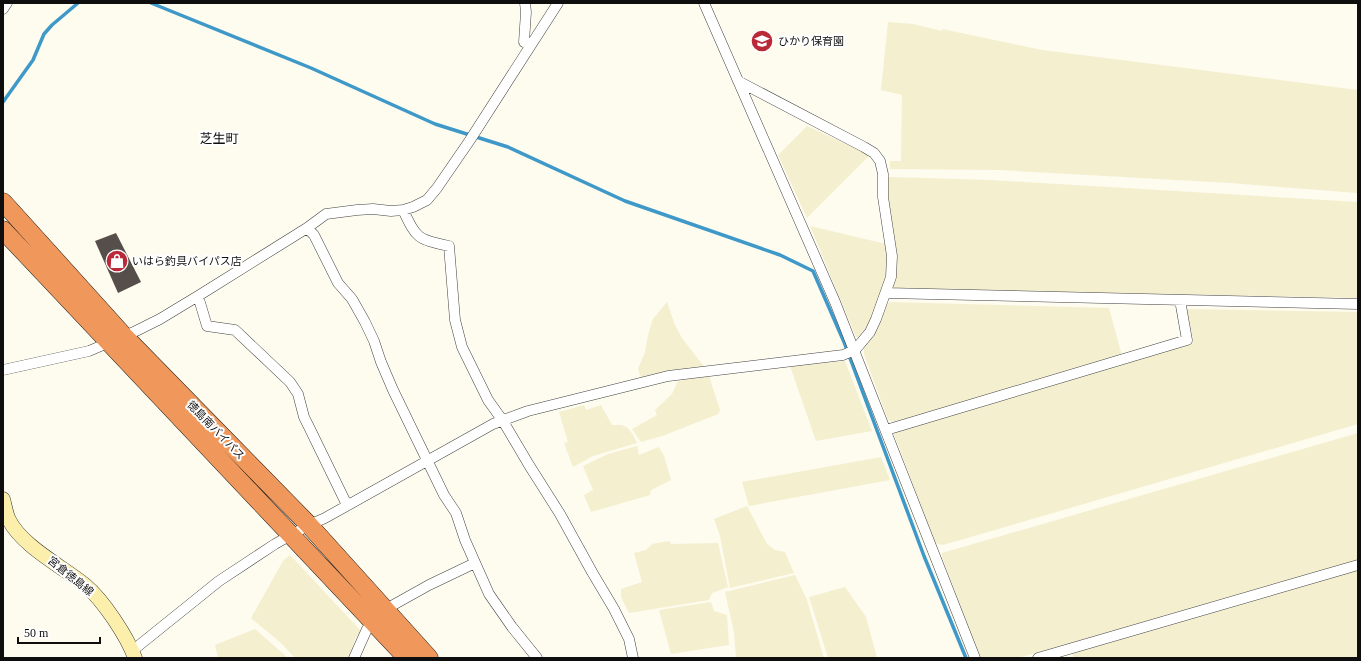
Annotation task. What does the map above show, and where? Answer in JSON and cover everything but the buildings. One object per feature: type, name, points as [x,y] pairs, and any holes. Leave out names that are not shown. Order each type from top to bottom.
[{"type":"highway","name":"徳島南バイパス","points":[[3,202],[117,339],[291,535],[407,658]]},
{"type":"highway","name":"徳島南バイパス","points":[[3,230],[309,525],[429,658]]},
{"type":"main road","name":"宮倉徳島線","points":[[3,499],[6,520],[21,536],[44,555],[86,586],[104,606],[118,626],[134,655]]},
{"type":"street","points":[[3,9],[7,3]]},
{"type":"street","points":[[525,3],[526,12],[524,42],[530,45]]},
{"type":"street","points":[[3,370],[89,352],[160,319],[307,228],[326,214],[338,211],[373,209],[391,211],[403,210],[414,207],[426,200],[437,188],[472,136],[558,3]]},
{"type":"street","points":[[704,3],[836,302],[850,353],[886,430],[912,501],[975,658]]},
{"type":"street","points":[[134,655],[219,581],[275,544],[427,462],[493,424],[528,411],[668,376],[850,353],[870,332],[891,277],[892,256],[880,161],[874,153],[864,146],[738,81]]},
{"type":"street","points":[[403,210],[413,231],[420,238],[449,246],[455,320],[462,347],[488,400],[503,420],[614,609],[629,639],[633,658]]},
{"type":"street","points":[[307,228],[314,235],[338,283],[352,299],[365,322],[384,369],[427,462],[456,513],[475,563],[490,594],[512,627],[537,658]]},
{"type":"street","points":[[886,293],[1358,304]]},
{"type":"street","points":[[198,296],[207,326],[235,330],[290,382],[298,394],[309,427],[348,504]]},
{"type":"street","points":[[886,430],[1187,340],[1180,300]]},
{"type":"street","points":[[386,609],[429,585],[475,563]]},
{"type":"street","points":[[1038,658],[1358,565]]},
{"type":"street","points":[[354,658],[367,630],[374,623]]},
{"type":"shaded area","points":[[888,22],[913,24],[942,31],[942,29],[1042,50],[1358,90],[1358,193],[1230,183],[1000,170],[890,169],[890,161],[901,161],[902,95],[881,90]]},
{"type":"shaded area","points":[[807,126],[869,156],[807,218],[778,155]]},
{"type":"shaded area","points":[[890,177],[990,180],[1358,202],[1358,298],[895,289],[893,287],[896,270],[894,233],[886,196],[886,179]]},
{"type":"shaded area","points":[[810,226],[886,244],[886,276],[871,320],[859,337],[856,337]]},
{"type":"shaded area","points":[[667,302],[675,325],[682,338],[705,368],[641,378],[638,369],[645,352],[653,319]]},
{"type":"shaded area","points":[[890,302],[1109,308],[1122,356],[894,422],[888,420],[864,354],[864,348],[881,321],[885,306]]},
{"type":"shaded area","points":[[1187,309],[1358,312],[1358,424],[943,545],[935,543],[894,434],[898,429],[1194,343]]},
{"type":"shaded area","points":[[845,361],[872,431],[816,441],[790,366]]},
{"type":"shaded area","points":[[709,376],[720,410],[718,414],[665,435],[641,442],[632,429],[657,415],[655,410],[672,394],[678,381]]},
{"type":"shaded area","points":[[584,405],[586,410],[601,405],[612,425],[622,425],[628,428],[637,443],[593,456],[573,467],[564,443],[568,442],[559,412]]},
{"type":"shaded area","points":[[1358,433],[1358,560],[1018,658],[980,658],[942,557],[942,553]]},
{"type":"shaded area","points":[[637,446],[639,455],[659,447],[664,456],[671,480],[651,490],[650,495],[591,512],[584,495],[593,490],[583,466],[608,454]]},
{"type":"shaded area","points":[[881,457],[890,480],[749,506],[742,482]]},
{"type":"shaded area","points":[[747,506],[767,544],[775,550],[785,552],[794,573],[730,588],[720,536],[714,519]]},
{"type":"shaded area","points":[[669,541],[671,544],[718,543],[728,587],[712,593],[709,600],[629,613],[621,597],[621,589],[642,582],[634,553],[646,550],[652,544]]},
{"type":"shaded area","points":[[290,555],[361,631],[355,639],[350,658],[295,658],[281,643],[251,618],[283,561]]},
{"type":"shaded area","points":[[1358,569],[1358,658],[1074,658],[1072,651]]},
{"type":"shaded area","points":[[795,575],[807,600],[824,658],[736,658],[734,632],[725,592]]},
{"type":"shaded area","points":[[845,587],[866,617],[877,658],[828,658],[809,597]]},
{"type":"shaded area","points":[[711,602],[714,611],[727,615],[729,645],[671,654],[659,610]]},
{"type":"shaded area","points":[[255,629],[288,658],[218,658],[215,645]]},
{"type":"waterway","points":[[3,102],[33,60],[44,34],[52,25],[78,3]]},
{"type":"waterway","points":[[151,3],[311,68],[435,124],[508,147],[625,201],[780,255],[813,271],[844,342],[924,556],[966,658]]},
{"type":"place","name":"ひかり保育園","points":[[762,41]]},
{"type":"place","name":"いはら釣具バイパス店","points":[[117,261]]},
{"type":"district","name":"芝生町","points":[[219,138]]}]
